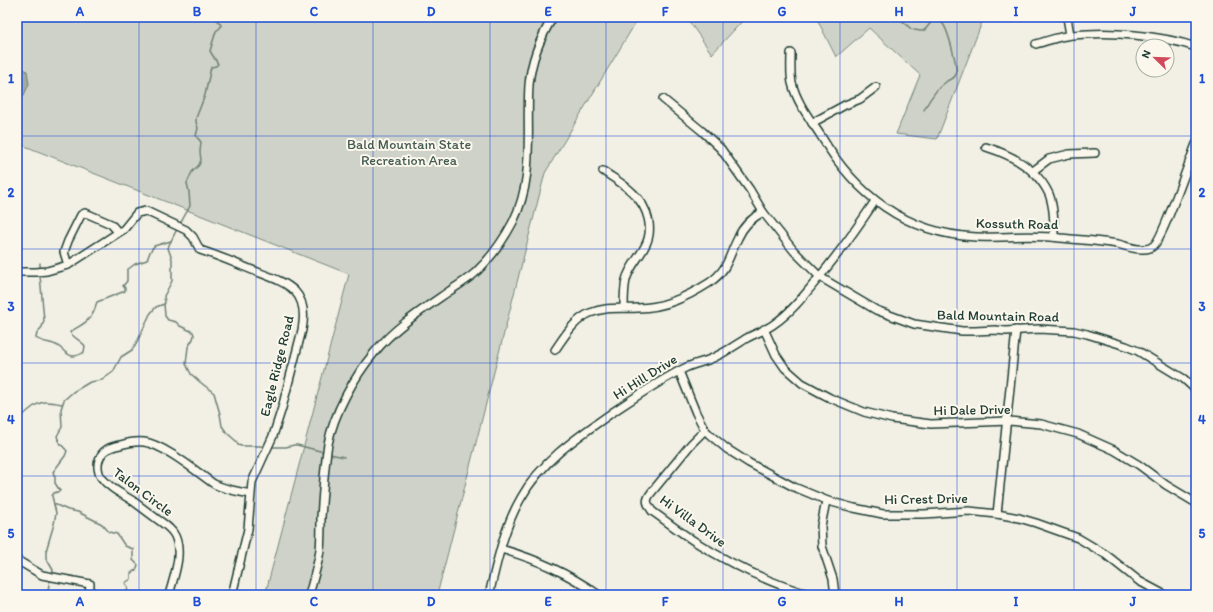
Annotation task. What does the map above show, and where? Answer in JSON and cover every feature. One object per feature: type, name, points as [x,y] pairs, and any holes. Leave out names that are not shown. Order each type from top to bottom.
[{"type":"street","points":[[309,595],[320,549],[324,478],[328,443],[336,419],[357,375],[374,352],[401,326],[474,274],[496,249],[513,222],[522,198],[527,175],[529,154],[530,84],[533,65],[543,32],[553,17]]},
{"type":"street","points":[[1068,17],[1070,35]]},
{"type":"street","points":[[1036,44],[1070,35],[1109,34],[1144,36],[1196,47]]},
{"type":"street","name":"Kossuth Road","points":[[791,53],[790,70],[792,83],[803,108],[847,174],[875,201],[913,223],[932,230],[975,237],[1054,237],[1118,244],[1144,249],[1153,246],[1159,239],[1196,144]]},
{"type":"street","points":[[812,123],[860,99],[876,87]]},
{"type":"street","name":"Bald Mountain Road","points":[[663,99],[702,130],[721,149],[750,190],[763,212],[794,251],[820,277],[876,310],[914,324],[962,331],[1074,331],[1102,337],[1138,351],[1184,379],[1196,390]]},
{"type":"street","points":[[986,147],[1002,152],[1022,162],[1033,171],[1042,182],[1049,195],[1052,209],[1054,237]]},
{"type":"street","points":[[1033,171],[1049,159],[1069,154],[1095,153]]},
{"type":"street","points":[[603,171],[633,192],[642,202],[649,218],[649,235],[647,242],[631,268],[626,280],[624,308]]},
{"type":"street","name":"Hi Hill Drive","points":[[489,595],[512,514],[533,479],[551,459],[569,444],[633,398],[661,380],[694,363],[707,361],[728,351],[748,338],[773,325],[790,312],[820,277],[856,230],[875,201]]},
{"type":"street","name":"Eagle Ridge Road","points":[[17,272],[47,271],[68,265],[127,226],[137,213],[146,211],[186,230],[193,237],[200,250],[287,284],[302,302],[304,321],[282,408],[273,436],[252,482],[248,529],[232,595]]},
{"type":"street","points":[[555,350],[567,332],[577,322],[589,314],[609,308],[638,308],[663,305],[690,295],[710,282],[723,270],[738,237],[744,228],[753,218],[763,212]]},
{"type":"street","points":[[68,265],[64,252],[81,215],[85,213],[111,224],[118,232]]},
{"type":"street","name":"Hi Dale Drive","points":[[764,329],[784,368],[793,376],[830,398],[864,412],[892,419],[931,424],[1007,421],[1041,424],[1078,434],[1114,450],[1196,503]]},
{"type":"street","points":[[997,514],[1016,330]]},
{"type":"street","name":"Hi Crest Drive","points":[[679,371],[693,406],[705,430],[727,449],[749,463],[794,487],[826,500],[883,514],[924,514],[970,511],[1019,518],[1078,538],[1105,554],[1139,581],[1165,595]]},
{"type":"street","name":"Hi Villa Drive","points":[[705,430],[691,444],[647,498],[647,504],[652,511],[718,556],[785,588],[811,595]]},
{"type":"street","name":"Talon Circle","points":[[169,595],[179,552],[175,535],[166,525],[110,486],[101,477],[98,468],[98,462],[101,454],[105,450],[117,445],[136,442],[152,444],[163,449],[214,484],[230,491],[250,494]]},
{"type":"street","points":[[826,500],[821,526],[822,546],[830,566],[835,595]]},
{"type":"street","points":[[501,549],[554,568],[568,575],[599,595]]},
{"type":"street","points":[[17,560],[42,575],[90,584],[89,595]]},
{"type":"green space","name":"Bald Mountain State Recreation Area","points":[[17,17],[639,17],[545,173],[437,595],[265,595],[349,274],[17,143]]},
{"type":"green space","points":[[686,17],[746,17],[712,54]]},
{"type":"green space","points":[[816,17],[984,17],[937,139],[896,134],[920,75],[869,28],[836,57]]},
{"type":"shaded area","points":[[21,67],[27,71],[29,84],[17,105],[17,69]]},
{"type":"waterway","points":[[180,224],[190,206],[187,183],[192,172],[199,165],[201,160],[201,142],[196,136],[198,128],[196,118],[205,95],[211,67],[218,64],[210,51],[216,31],[221,25],[215,17]]},
{"type":"waterway","points":[[896,17],[911,29],[919,31],[924,31],[932,21],[941,22],[950,41],[956,64],[956,74],[954,78],[943,84],[931,98],[924,110]]},
{"type":"waterway","points":[[177,229],[168,248],[172,259],[172,281],[164,296],[165,316],[168,320],[176,322],[180,326],[193,332],[193,339],[188,347],[186,364],[191,374],[214,393],[222,426],[227,433],[236,441],[238,445],[266,446]]},
{"type":"waterway","points":[[40,275],[44,320],[36,338],[58,346],[72,356],[80,355],[84,352],[85,346],[70,332],[90,318],[95,310],[97,302],[125,291],[123,286],[127,281],[127,270],[135,264],[147,260],[154,246],[171,241]]},
{"type":"waterway","points":[[40,263],[40,269]]},
{"type":"waterway","points":[[52,574],[53,570],[46,558],[46,551],[56,513],[52,496],[54,493],[60,491],[55,483],[53,472],[67,451],[59,442],[57,436],[62,427],[61,409],[64,400],[73,392],[90,382],[102,380],[113,372],[121,357],[132,350],[150,314],[156,307],[164,304]]},
{"type":"waterway","points":[[17,421],[38,404],[46,402],[62,404]]},
{"type":"waterway","points":[[271,447],[297,445],[324,452]]},
{"type":"waterway","points":[[330,454],[344,457]]},
{"type":"waterway","points":[[54,504],[68,510],[78,512],[102,524],[109,532],[117,534],[125,546],[133,549],[133,560],[138,565],[136,570],[131,573],[131,579],[125,583],[128,587],[127,592],[129,595]]},
{"type":"waterway","points":[[47,595],[50,580]]}]
